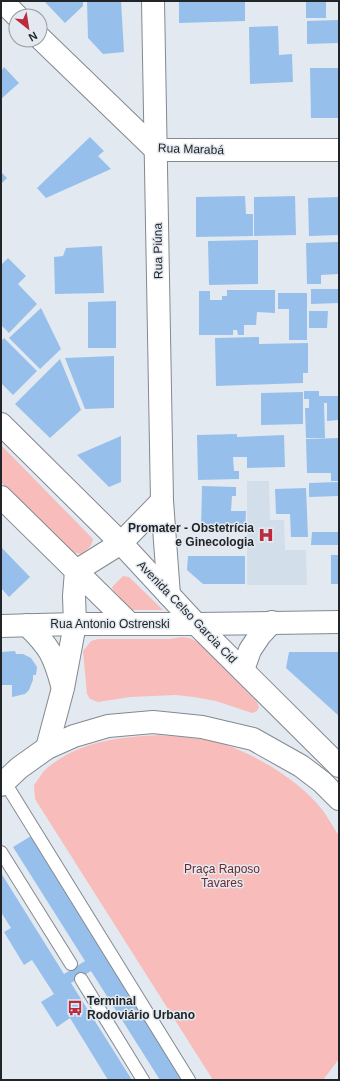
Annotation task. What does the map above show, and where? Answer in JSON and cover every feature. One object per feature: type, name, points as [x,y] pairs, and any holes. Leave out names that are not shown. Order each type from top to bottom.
[{"type":"street","name":"Rua Piúna","points":[[154,1],[162,501],[169,595]]},
{"type":"street","name":"Rua Marabá","points":[[48,46],[156,150],[339,150]]},
{"type":"street","name":"Avenida Celso Garcia Cid","points":[[1,424],[121,543],[196,624],[337,767]]},
{"type":"street","points":[[1,497],[129,623]]},
{"type":"street","points":[[76,571],[121,543],[162,501]]},
{"type":"street","points":[[47,748],[63,688],[74,624],[76,571]]},
{"type":"street","points":[[243,670],[250,650],[260,635],[272,622]]},
{"type":"street","name":"Rua Antonio Ostrenski","points":[[1,626],[129,623],[196,624],[339,622]]},
{"type":"street","points":[[28,625],[49,649],[56,662],[63,688]]},
{"type":"street","points":[[3,783],[19,768],[47,748],[74,736],[108,726],[153,722],[202,727],[253,740],[337,767]]},
{"type":"street","points":[[253,740],[301,766],[322,782],[339,800]]},
{"type":"lane","points":[[3,783],[189,1080]]},
{"type":"lane","points":[[1,852],[71,964]]},
{"type":"lane","points":[[81,979],[143,1080]]},
{"type":"shaded area","name":"Promater - Obstetrícia e Ginecologia","points":[[247,481],[269,481],[270,520],[284,520],[285,550],[306,550],[307,585],[247,585]]},
{"type":"green space","points":[[1,445],[93,539],[90,546],[81,554],[71,552],[1,482]]},
{"type":"green space","points":[[123,576],[129,577],[163,610],[132,610],[113,590],[112,587]]},
{"type":"green space","points":[[182,637],[190,638],[199,643],[257,702],[259,707],[257,711],[252,713],[216,701],[176,695],[130,697],[98,702],[90,699],[87,694],[83,651],[91,641],[98,639],[170,639]]},
{"type":"green space","name":"Praça Raposo Tavares","points":[[159,735],[210,741],[226,745],[252,756],[280,772],[305,791],[324,812],[339,836],[339,1059],[323,1080],[213,1080],[35,799],[34,785],[42,773],[58,760],[70,753],[107,741]]},
{"type":"building","points":[[44,1],[83,1],[83,6],[65,23]]},
{"type":"building","points":[[87,1],[121,1],[124,52],[103,54],[88,38]]},
{"type":"building","points":[[179,1],[245,1],[245,21],[179,23]]},
{"type":"building","points":[[306,1],[326,1],[326,18],[306,18]]},
{"type":"building","points":[[339,20],[339,43],[307,44],[307,21]]},
{"type":"building","points":[[278,26],[279,55],[292,54],[293,82],[250,84],[249,27]]},
{"type":"building","points":[[4,67],[19,83],[1,99],[1,69],[2,70]]},
{"type":"building","points":[[310,68],[339,68],[339,118],[311,118]]},
{"type":"building","points":[[90,137],[104,151],[98,156],[111,169],[46,198],[37,188]]},
{"type":"building","points":[[1,172],[7,178],[1,184]]},
{"type":"building","points":[[245,196],[246,214],[253,214],[253,236],[196,237],[196,197]]},
{"type":"building","points":[[295,196],[296,235],[254,236],[254,197]]},
{"type":"building","points":[[339,197],[339,235],[309,236],[308,198]]},
{"type":"building","points":[[258,240],[258,284],[209,285],[208,241]]},
{"type":"building","points":[[339,242],[339,274],[321,275],[321,284],[307,284],[306,243]]},
{"type":"building","points":[[102,246],[104,293],[55,294],[54,257],[63,256],[66,248]]},
{"type":"building","points":[[8,258],[26,276],[18,284],[37,304],[9,333],[1,325],[1,265]]},
{"type":"building","points":[[311,289],[339,289],[339,303],[311,304]]},
{"type":"building","points":[[227,290],[275,290],[275,313],[257,312],[256,325],[244,325],[244,335],[238,335],[237,330],[233,330],[233,335],[199,335],[199,291],[210,291],[210,300],[222,300],[222,296],[227,296]]},
{"type":"building","points":[[278,293],[307,293],[307,340],[289,340],[289,309],[278,309]]},
{"type":"building","points":[[116,301],[116,348],[88,348],[88,302]]},
{"type":"building","points":[[41,308],[61,349],[40,369],[9,338]]},
{"type":"building","points":[[309,311],[328,311],[327,328],[309,328]]},
{"type":"building","points":[[259,337],[259,344],[308,343],[308,373],[303,373],[303,383],[216,386],[215,338]]},
{"type":"building","points":[[4,338],[37,371],[13,395],[1,383],[1,341]]},
{"type":"building","points":[[114,356],[114,408],[85,409],[65,358]]},
{"type":"building","points":[[60,359],[81,410],[50,438],[15,404]]},
{"type":"building","points":[[304,391],[319,391],[319,396],[339,396],[339,420],[327,421],[327,403],[324,403],[325,438],[306,438],[305,408],[309,408],[309,399],[304,399]]},
{"type":"building","points":[[303,392],[303,424],[261,425],[261,393]]},
{"type":"building","points":[[237,434],[237,437],[284,435],[285,467],[247,468],[247,457],[233,457],[234,471],[239,471],[239,479],[198,480],[197,435]]},
{"type":"building","points":[[121,436],[121,482],[109,487],[77,455]]},
{"type":"building","points":[[339,438],[339,481],[331,481],[331,473],[307,473],[306,439]]},
{"type":"building","points":[[339,482],[339,496],[309,497],[309,483]]},
{"type":"building","points":[[202,486],[236,487],[236,496],[232,496],[231,511],[246,511],[245,532],[201,531]]},
{"type":"building","points":[[306,488],[308,537],[291,537],[290,514],[276,514],[275,489]]},
{"type":"building","points":[[312,532],[339,532],[339,545],[311,545]]},
{"type":"building","points":[[1,547],[30,577],[9,597],[1,588]]},
{"type":"building","points":[[331,555],[339,555],[339,584],[331,584]]},
{"type":"building","points":[[188,556],[245,556],[245,584],[203,584],[187,570]]},
{"type":"building","points":[[15,651],[16,654],[23,654],[31,658],[37,667],[36,675],[33,675],[33,680],[29,690],[25,694],[12,697],[12,685],[1,685],[1,652]]},
{"type":"building","points":[[289,652],[339,652],[339,716],[286,668]]},
{"type":"building","points":[[31,836],[184,1080],[160,1080],[91,971],[71,983],[132,1080],[108,1080],[70,1018],[57,1027],[41,1002],[54,994],[32,960],[24,965],[4,932],[11,928],[1,912],[1,873],[64,974],[85,961],[13,847]]},
{"type":"place","name":"Promater - Obstetrícia e Ginecologia","points":[[266,535]]},
{"type":"place","name":"Terminal Rodoviário Urbano","points":[[75,1008]]}]
